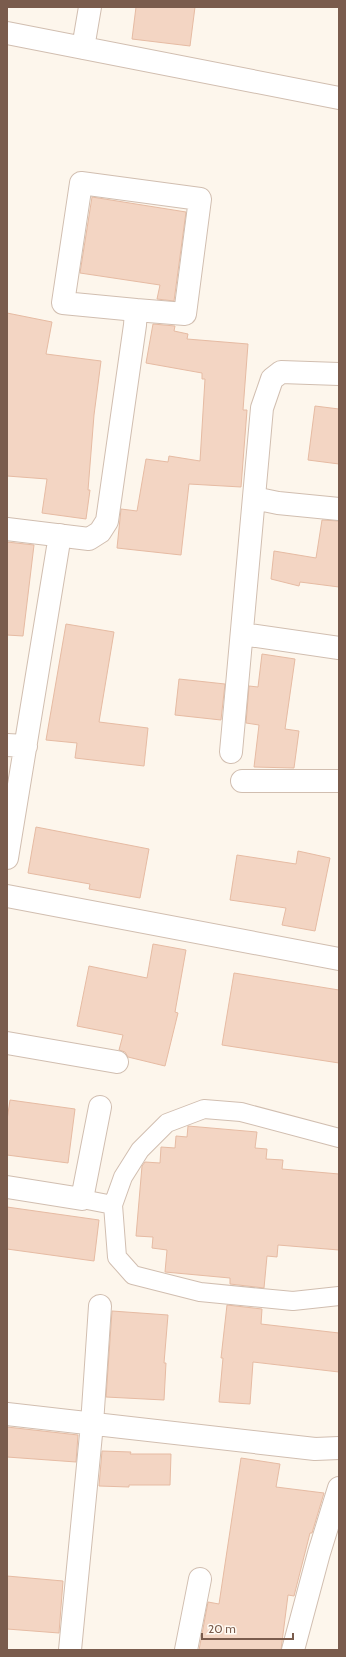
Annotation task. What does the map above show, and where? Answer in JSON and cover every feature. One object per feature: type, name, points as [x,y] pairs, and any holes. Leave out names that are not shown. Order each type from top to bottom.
[{"type":"street","points":[[83,48],[90,7]]},
{"type":"street","points":[[7,33],[339,98]]},
{"type":"street","points":[[81,183],[200,199],[185,314],[136,310],[63,303],[81,183]]},
{"type":"street","points":[[7,529],[89,539],[100,532],[107,520],[136,310]]},
{"type":"street","points":[[231,752],[262,408],[272,379],[281,372],[339,374]]},
{"type":"street","points":[[254,498],[278,503],[339,509]]},
{"type":"street","points":[[7,858],[17,745],[60,535]]},
{"type":"street","points":[[242,634],[339,648]]},
{"type":"street","points":[[242,781],[339,781]]},
{"type":"street","points":[[7,896],[339,959]]},
{"type":"street","points":[[7,1042],[117,1062]]},
{"type":"street","points":[[7,1187],[82,1199],[100,1107]]},
{"type":"street","points":[[70,1650],[92,1424],[100,1306]]},
{"type":"street","points":[[7,1414],[315,1449],[339,1448]]},
{"type":"street","points":[[293,1650],[319,1553],[339,1488]]},
{"type":"street","points":[[186,1650],[200,1578]]},
{"type":"lane","points":[[339,1138],[241,1112],[204,1110],[167,1123],[140,1150],[123,1177],[113,1206],[117,1257],[133,1275],[200,1292],[293,1301],[339,1296]]},
{"type":"lane","points":[[82,1199],[113,1206]]},
{"type":"building","points":[[136,7],[195,7],[190,46],[132,39]]},
{"type":"building","points":[[92,197],[186,212],[174,301],[157,299],[160,285],[80,273]]},
{"type":"building","points":[[7,313],[52,322],[46,354],[101,361],[94,415],[88,490],[90,490],[86,519],[42,513],[47,479],[7,476]]},
{"type":"building","points":[[153,324],[175,326],[174,331],[188,334],[187,339],[248,344],[243,410],[247,410],[241,487],[189,484],[181,555],[117,548],[121,509],[137,511],[146,459],[168,462],[169,456],[200,461],[205,379],[202,379],[202,373],[146,363]]},
{"type":"building","points":[[315,406],[339,409],[339,464],[308,460]]},
{"type":"building","points":[[322,520],[339,521],[339,587],[300,582],[299,586],[271,579],[274,551],[316,558]]},
{"type":"building","points":[[7,542],[34,545],[23,636],[7,635]]},
{"type":"building","points":[[66,624],[114,632],[99,722],[148,728],[144,766],[75,758],[77,743],[46,740]]},
{"type":"building","points":[[262,654],[295,659],[285,729],[299,731],[294,768],[254,767],[259,725],[246,723],[249,686],[258,687]]},
{"type":"building","points":[[179,679],[225,684],[221,720],[175,715]]},
{"type":"building","points":[[36,827],[149,849],[140,898],[89,889],[90,884],[28,873]]},
{"type":"building","points":[[298,851],[330,858],[315,931],[282,925],[286,908],[230,900],[237,855],[296,864]]},
{"type":"building","points":[[153,944],[186,950],[175,1012],[178,1013],[165,1066],[128,1057],[125,1052],[119,1050],[123,1035],[77,1026],[89,966],[147,978]]},
{"type":"building","points":[[234,973],[339,990],[339,1063],[222,1045]]},
{"type":"building","points":[[10,1100],[75,1109],[68,1163],[7,1155],[7,1120]]},
{"type":"building","points":[[188,1126],[257,1132],[255,1148],[267,1149],[266,1159],[283,1160],[282,1169],[339,1174],[339,1250],[278,1245],[277,1257],[267,1256],[264,1288],[230,1284],[230,1278],[165,1272],[167,1250],[152,1248],[153,1237],[136,1236],[142,1166],[145,1162],[160,1163],[161,1147],[175,1148],[176,1136],[187,1137]]},
{"type":"building","points":[[7,1207],[99,1220],[94,1261],[7,1249]]},
{"type":"building","points":[[227,1305],[262,1309],[261,1324],[339,1333],[339,1372],[253,1362],[250,1404],[219,1402],[223,1358],[221,1358]]},
{"type":"building","points":[[112,1311],[168,1315],[164,1363],[166,1363],[164,1400],[106,1397]]},
{"type":"building","points":[[7,1427],[78,1435],[76,1462],[7,1457]]},
{"type":"building","points":[[102,1451],[131,1452],[130,1454],[171,1454],[170,1485],[129,1485],[129,1487],[99,1486]]},
{"type":"building","points":[[241,1458],[280,1464],[276,1487],[324,1493],[312,1533],[310,1533],[294,1596],[288,1595],[281,1650],[199,1650],[208,1602],[219,1604]]},
{"type":"building","points":[[7,1576],[63,1581],[59,1633],[7,1629]]}]
